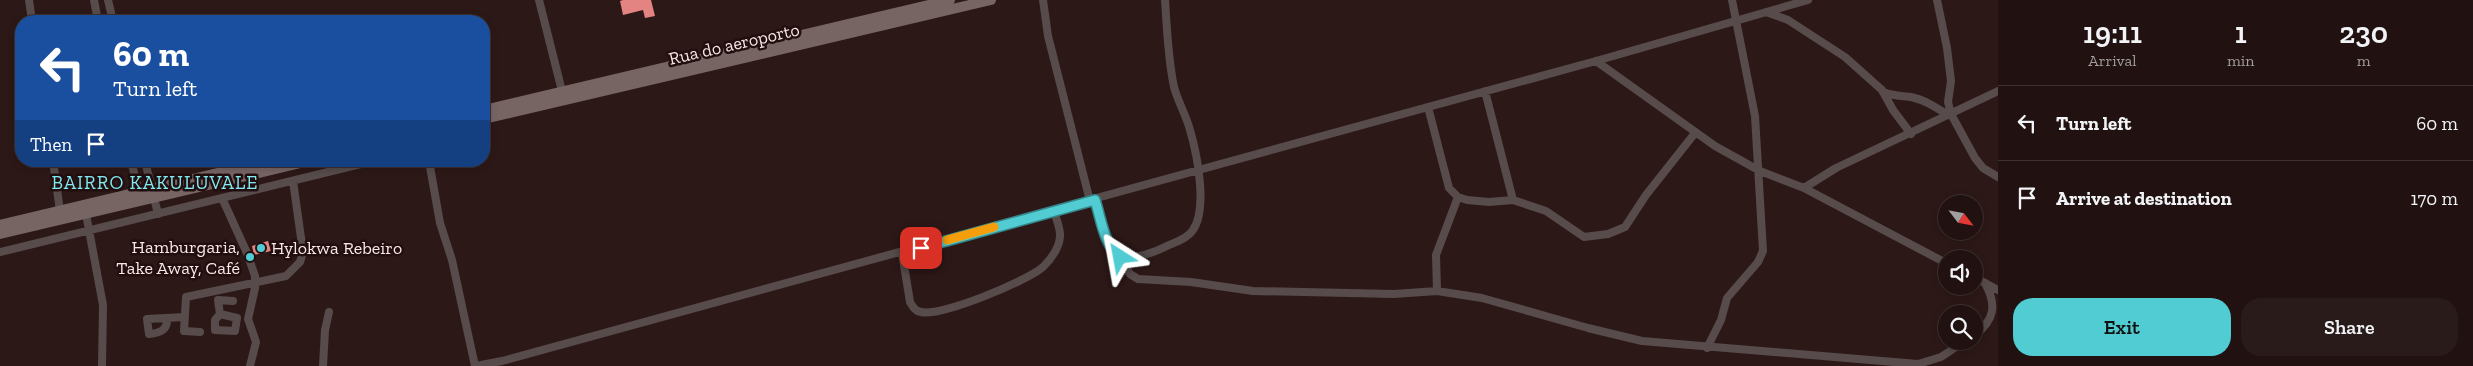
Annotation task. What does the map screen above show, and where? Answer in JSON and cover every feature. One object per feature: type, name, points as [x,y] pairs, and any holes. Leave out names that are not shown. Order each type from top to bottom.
[{"type":"main road","name":"Rua do aeroporto","points":[[490,117],[563,96],[930,2],[950,0]]},
{"type":"main road","name":"Rua do aeroporto","points":[[490,109],[563,96],[991,0]]},
{"type":"main road","points":[[0,234],[86,214],[246,167]]},
{"type":"main road","points":[[0,225],[139,192],[153,193],[280,167]]},
{"type":"street","points":[[28,0],[31,15]]},
{"type":"street","points":[[94,0],[97,15]]},
{"type":"street","points":[[108,0],[112,15]]},
{"type":"street","points":[[539,0],[563,96]]},
{"type":"street","points":[[1043,0],[1048,36],[1093,201],[1114,253],[1120,257],[1130,274],[1138,279],[1191,282],[1253,291],[1394,294],[1437,291],[1482,298],[1642,341],[1707,348],[1918,364],[1941,357],[1952,350]]},
{"type":"street","points":[[1120,257],[1134,258],[1158,250],[1185,237],[1193,230],[1200,202],[1199,170],[1190,130],[1177,99],[1173,82],[1165,0]]},
{"type":"street","points":[[1707,348],[1721,320],[1727,298],[1762,256],[1760,171],[1755,116],[1732,0]]},
{"type":"street","points":[[430,167],[440,223],[452,260],[476,366],[512,359],[1093,201],[1808,0]]},
{"type":"street","points":[[1937,0],[1947,48],[1951,81],[1948,102],[1950,115],[1975,158],[1983,168],[1998,177]]},
{"type":"street","points":[[1766,12],[1788,20],[1845,57],[1883,92],[1893,110],[1911,134]]},
{"type":"street","points":[[1596,61],[1695,133],[1760,171],[1804,188],[1938,259]]},
{"type":"street","points":[[1485,91],[1513,200]]},
{"type":"street","points":[[1804,188],[1836,168],[1998,91]]},
{"type":"street","points":[[1883,92],[1893,96],[1913,97],[1950,115]]},
{"type":"street","points":[[1428,107],[1449,188],[1458,197],[1489,202],[1513,200],[1550,212],[1584,237],[1590,238],[1620,230],[1695,133]]},
{"type":"street","points":[[54,167],[60,211]]},
{"type":"street","points":[[133,167],[139,192]]},
{"type":"street","points":[[146,167],[158,214]]},
{"type":"street","points":[[0,252],[349,167]]},
{"type":"street","points":[[200,332],[184,331],[186,297],[286,276],[300,262],[303,252],[293,181]]},
{"type":"street","points":[[1437,291],[1436,255],[1458,197]]},
{"type":"street","points":[[222,198],[249,259],[255,284],[248,314],[249,325],[253,329],[256,342],[250,366]]},
{"type":"street","points":[[902,253],[910,302],[914,308],[919,312],[927,313],[959,305],[1019,282],[1042,267],[1054,253],[1060,238],[1054,211]]},
{"type":"street","points":[[86,214],[102,305],[102,366]]},
{"type":"street","points":[[1985,283],[1998,290]]},
{"type":"street","points":[[1983,327],[1989,321],[1994,302],[1985,283]]},
{"type":"street","points":[[220,314],[237,318],[235,331],[215,330],[215,320],[220,314],[218,300],[233,301]]},
{"type":"street","points":[[323,366],[325,330],[329,312]]},
{"type":"street","points":[[167,318],[184,317]]},
{"type":"street","points":[[236,326],[253,329]]},
{"type":"building","points":[[651,0],[655,16],[645,18],[643,10],[623,15],[620,1]]},
{"type":"building","name":"Hylokwa Rebeiro","points":[[268,241],[271,251],[254,255],[252,246]]},
{"type":"slow traffic","points":[[947,240],[994,227]]},
{"type":"place","name":"Hylokwa Rebeiro","points":[[261,248]]},
{"type":"place","name":"Hamburgaria, Take Away, Café","points":[[250,257]]},
{"type":"district","name":"BAIRRO KAKULUVALE","points":[[155,182]]},
{"type":"route","points":[[921,248],[1095,200],[1110,246],[1114,253],[1120,257]]}]
